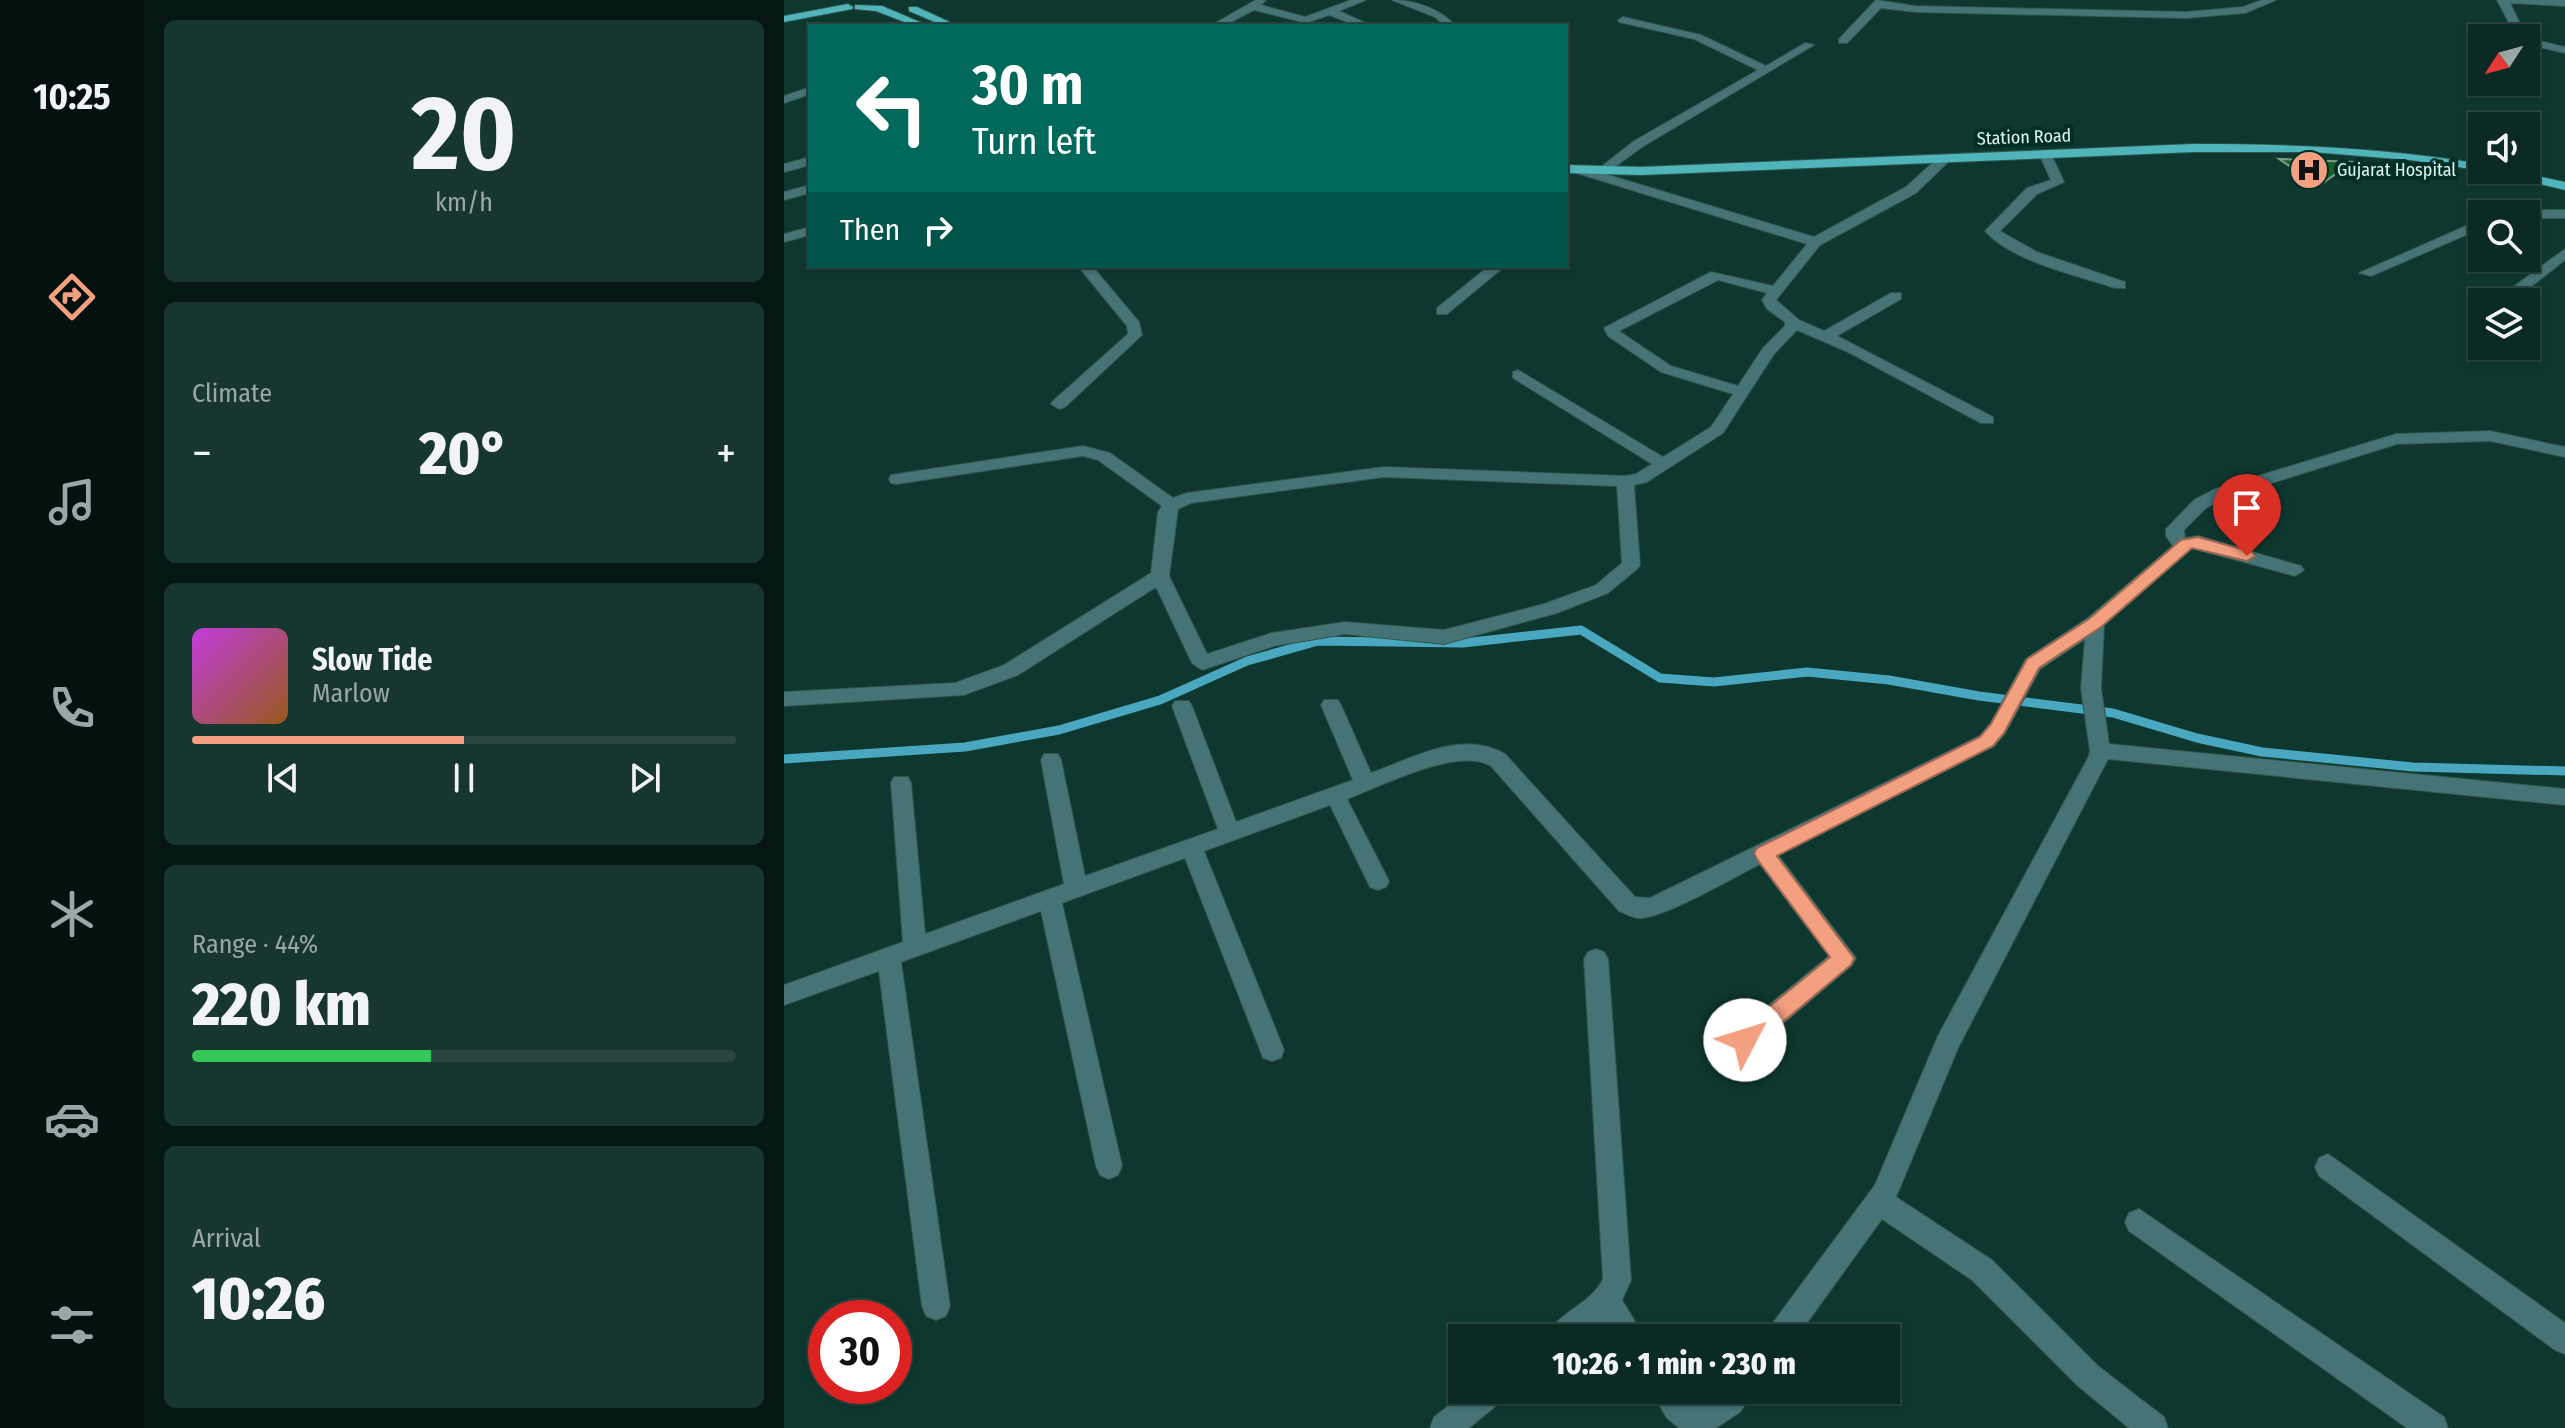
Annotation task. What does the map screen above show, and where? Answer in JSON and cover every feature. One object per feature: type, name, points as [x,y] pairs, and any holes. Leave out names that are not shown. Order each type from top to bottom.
[{"type":"main road","points":[[784,18],[826,0],[832,4],[878,8],[919,24]]},
{"type":"main road","points":[[784,18],[892,1],[948,24]]},
{"type":"main road","name":"Station Road","points":[[1572,169],[2193,148],[2313,148],[2410,156],[2468,166]]},
{"type":"main road","points":[[2540,181],[2565,186]]},
{"type":"street","points":[[1219,24],[1266,0]]},
{"type":"street","points":[[1252,6],[1301,21],[1359,0]]},
{"type":"street","points":[[1397,0],[1439,15],[1449,24]]},
{"type":"street","points":[[1864,0],[1915,9],[2186,15],[2245,10],[2271,0]]},
{"type":"street","points":[[2502,0],[2565,3]]},
{"type":"street","points":[[2502,0],[2515,24]]},
{"type":"street","points":[[1843,41],[1877,4]]},
{"type":"street","points":[[1331,12],[1362,24]]},
{"type":"street","points":[[1623,20],[1697,37],[1766,70]]},
{"type":"street","points":[[2540,42],[2565,50]]},
{"type":"street","points":[[1605,170],[1638,144],[1809,45]]},
{"type":"street","points":[[784,100],[808,91]]},
{"type":"street","points":[[2045,154],[2058,182],[2032,191],[1992,231],[1999,239],[2034,254],[2120,285]]},
{"type":"street","points":[[1945,158],[1911,190],[1815,242],[1776,291],[1770,304],[1793,323],[1987,420]]},
{"type":"street","points":[[784,168],[808,162]]},
{"type":"street","points":[[1572,169],[1815,242]]},
{"type":"street","points":[[784,196],[808,190]]},
{"type":"street","points":[[2540,214],[2565,214]]},
{"type":"street","points":[[2366,273],[2468,229]]},
{"type":"street","points":[[784,238],[808,232]]},
{"type":"street","points":[[2521,288],[2564,256]]},
{"type":"street","points":[[1059,404],[1129,341],[1136,330],[1087,268]]},
{"type":"street","points":[[1442,311],[1496,268]]},
{"type":"street","points":[[1743,392],[1666,369],[1613,333],[1611,328],[1716,275],[1776,291]]},
{"type":"street","points":[[1825,337],[1896,296]]},
{"type":"street","points":[[1625,481],[1631,565],[1602,589],[1505,622],[1444,637],[1345,628],[1272,640],[1202,663],[1160,576],[1167,512],[1172,505],[1187,498],[1384,472],[1625,481],[1641,478],[1717,430],[1768,351],[1793,323]]},
{"type":"street","points":[[1518,375],[1664,464]]},
{"type":"street","points":[[2182,547],[2175,536],[2175,529],[2210,497],[2396,439],[2490,436],[2565,452]]},
{"type":"street","points":[[897,479],[1083,451],[1104,456],[1172,505]]},
{"type":"street","points":[[784,995],[1450,753],[1470,749],[1485,751],[1498,760],[1627,904],[1638,909],[1653,907],[1979,747],[1998,728],[2033,664],[2095,623],[2182,547],[2198,542],[2295,570]]},
{"type":"street","points":[[784,699],[957,690],[1011,670],[1160,576]]},
{"type":"street","points":[[1789,1324],[1880,1202],[1941,1058],[2100,751],[2091,688],[2095,623]]},
{"type":"street","points":[[1331,705],[1365,784]]},
{"type":"street","points":[[1182,706],[1230,833]]},
{"type":"street","points":[[2100,751],[2565,797]]},
{"type":"street","points":[[1051,760],[1076,889]]},
{"type":"street","points":[[901,783],[915,947]]},
{"type":"street","points":[[1335,795],[1378,881]]},
{"type":"street","points":[[1191,847],[1272,1050]]},
{"type":"street","points":[[1745,1040],[1844,958],[1764,853]]},
{"type":"street","points":[[1050,898],[1109,1166]]},
{"type":"street","points":[[889,957],[936,1306]]},
{"type":"street","points":[[1578,1324],[1607,1302],[1617,1280],[1596,959]]},
{"type":"street","points":[[2328,1167],[2565,1340]]},
{"type":"street","points":[[1880,1202],[1982,1270],[2088,1376],[2153,1428]]},
{"type":"street","points":[[2139,1222],[2433,1428]]},
{"type":"street","points":[[1607,1302],[1622,1324]]},
{"type":"street","points":[[1445,1428],[1475,1404]]},
{"type":"street","points":[[1674,1404],[1693,1420],[1712,1417],[1730,1404]]},
{"type":"building","points":[[2279,159],[2352,162],[2319,186]]},
{"type":"waterway","points":[[784,759],[965,747],[1059,730],[1160,700],[1247,661],[1318,641],[1463,643],[1581,630],[1660,678],[1714,682],[1807,672],[1889,680],[1979,696],[2113,713],[2197,738],[2262,752],[2413,767],[2565,771]]},
{"type":"place","name":"Gujarat Hospital","points":[[2309,170]]},
{"type":"route","points":[[1745,1040],[1844,958],[1764,853],[1979,747],[1998,728],[2033,664],[2095,623],[2187,543],[2198,542],[2247,556]]}]
